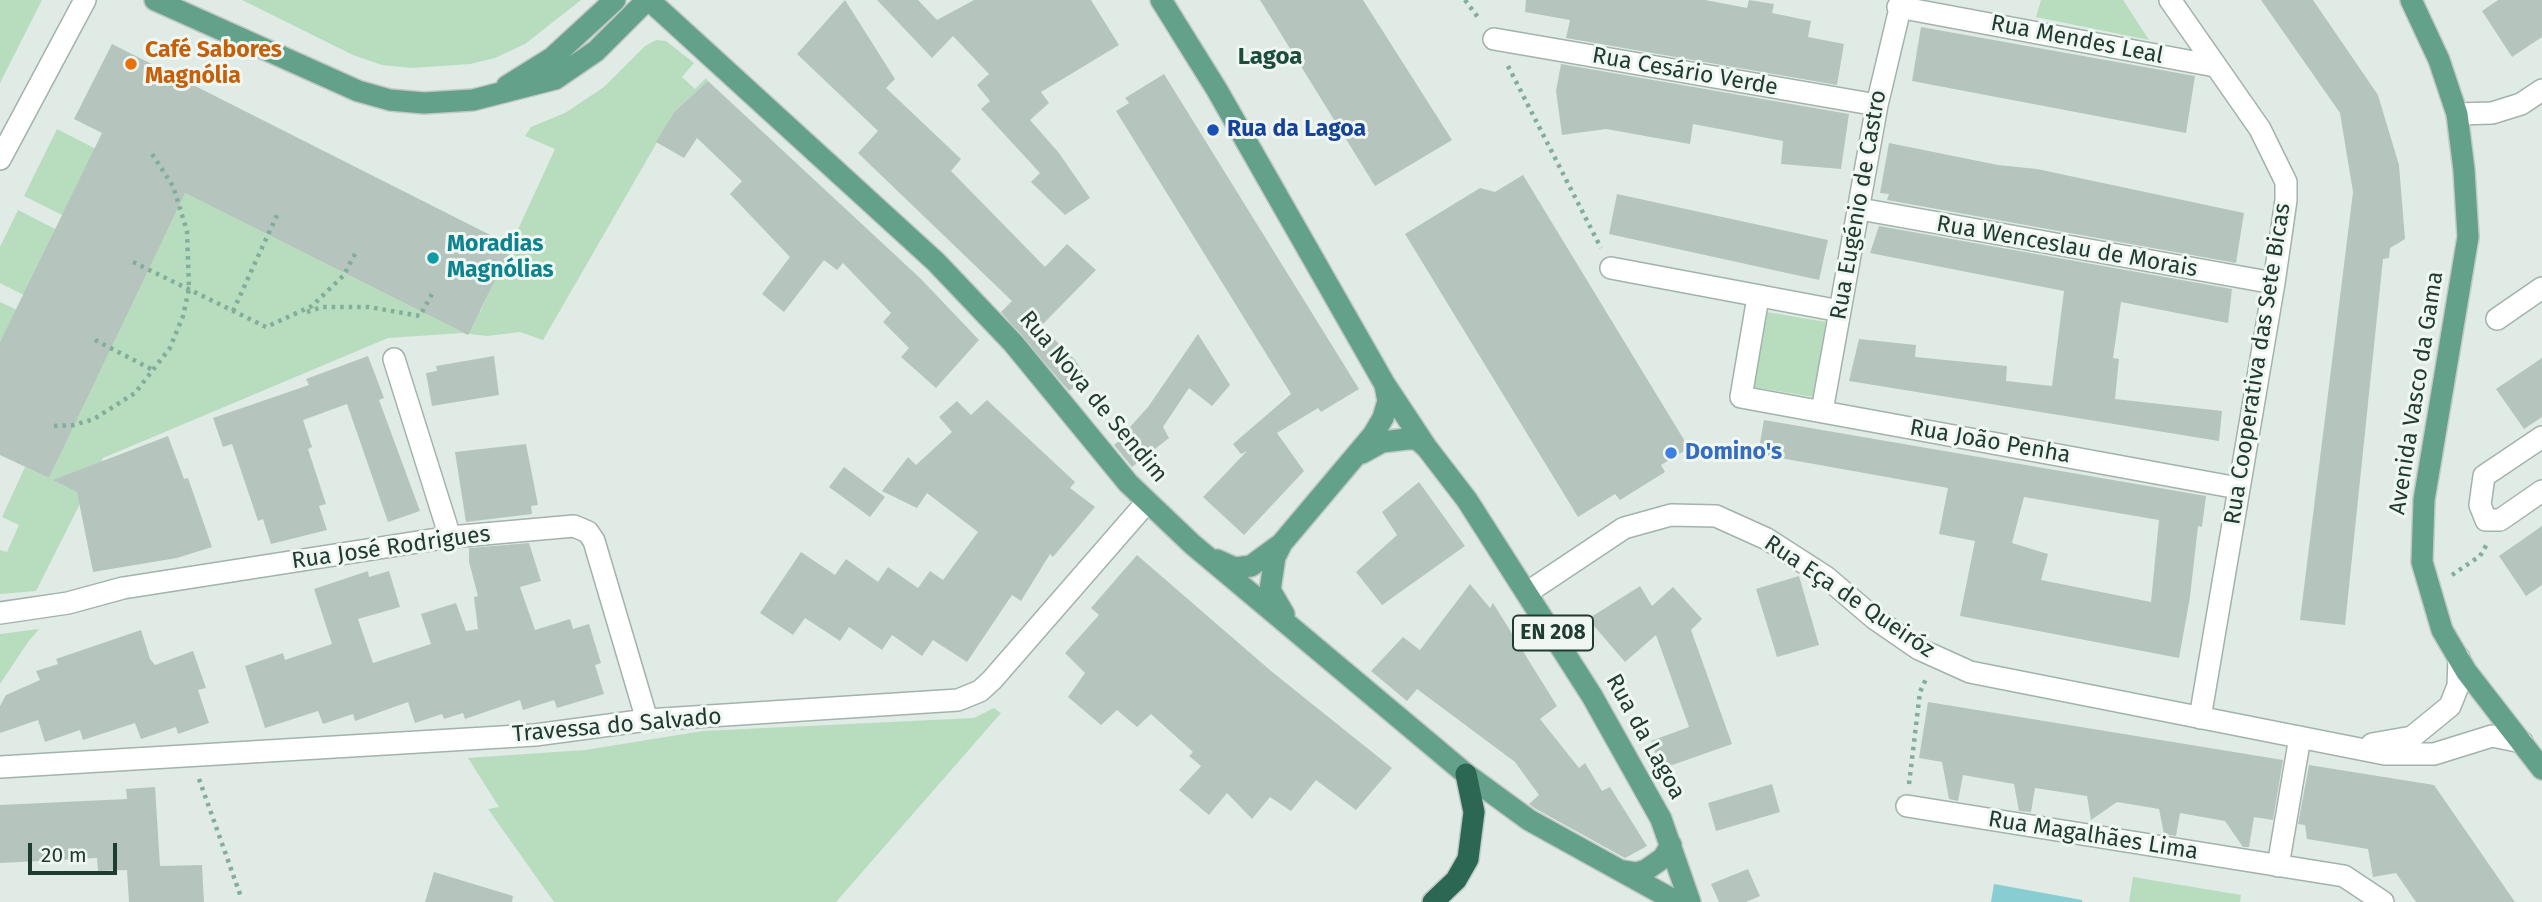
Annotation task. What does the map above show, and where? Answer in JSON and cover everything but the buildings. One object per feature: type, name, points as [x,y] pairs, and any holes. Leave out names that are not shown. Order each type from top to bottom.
[{"type":"highway","points":[[1433,902],[1456,880],[1468,859],[1474,820],[1466,774]]},
{"type":"main road","points":[[155,0],[373,96],[424,103],[472,100],[535,87],[565,74],[596,51],[648,0]]},
{"type":"main road","points":[[472,100],[513,83],[552,58],[615,0]]},
{"type":"main road","name":"Rua Nova de Sendim","points":[[648,0],[936,262],[1013,343],[1095,446],[1147,502],[1192,544],[1466,774],[1529,820],[1677,902]]},
{"type":"main road","name":"Rua da Lagoa","points":[[1161,0],[1223,102],[1384,383],[1427,448],[1468,500],[1528,592],[1644,785],[1671,845],[1690,902]]},
{"type":"main road","name":"Avenida Vasco da Gama","points":[[2411,0],[2439,60],[2457,114],[2468,237],[2424,500],[2422,562],[2442,630],[2459,658],[2542,769]]},
{"type":"main road","points":[[1192,544],[1226,566],[1243,568],[1260,560],[1282,543],[1354,459],[1383,418],[1388,401],[1384,383]]},
{"type":"main road","points":[[1354,459],[1382,442],[1395,440],[1417,439],[1427,448]]},
{"type":"main road","points":[[1282,543],[1271,568],[1270,590],[1287,618],[1315,646]]},
{"type":"main road","points":[[1623,871],[1636,873],[1646,870],[1663,858],[1671,845]]},
{"type":"street","points":[[0,159],[85,0]]},
{"type":"street","name":"Rua Cooperativa das Sete Bicas","points":[[2170,0],[2260,129],[2286,182],[2286,200],[2274,283],[2200,718]]},
{"type":"street","name":"Rua Mendes Leal","points":[[1900,3],[2215,66]]},
{"type":"street","name":"Rua Eugénio de Castro","points":[[1822,411],[1877,105],[1900,3]]},
{"type":"street","name":"Rua Cesário Verde","points":[[1494,39],[1877,105]]},
{"type":"street","points":[[2457,114],[2492,113],[2521,104],[2542,90]]},
{"type":"street","name":"Rua Wenceslau de Morais","points":[[1860,209],[2274,283]]},
{"type":"street","points":[[1611,268],[1840,311]]},
{"type":"street","points":[[2497,319],[2542,288]]},
{"type":"street","name":"Rua João Penha","points":[[1758,297],[1741,397],[2238,488]]},
{"type":"street","points":[[394,359],[450,537]]},
{"type":"street","points":[[2542,437],[2484,476],[2480,505],[2486,520],[2500,520],[2542,491]]},
{"type":"street","name":"Travessa do Salvado","points":[[0,767],[535,735],[648,720],[944,702],[970,697],[1000,671],[1147,502]]},
{"type":"street","name":"Rua Eça de Queiróz","points":[[1528,592],[1624,528],[1671,514],[1716,516],[1767,540],[1826,576],[1874,618],[1919,649],[1970,672],[2353,747],[2410,755],[2434,754],[2492,736],[2522,742]]},
{"type":"street","name":"Rua José Rodrigues","points":[[0,613],[68,603],[123,588],[450,537],[568,526],[588,532],[594,541],[648,720]]},
{"type":"street","name":"Rua Eça de Queiróz","points":[[2353,747],[2412,737],[2434,721],[2450,706],[2458,686],[2459,658]]},
{"type":"street","points":[[2278,866],[2300,737]]},
{"type":"street","name":"Rua Magalhães Lima","points":[[1907,806],[2344,876],[2383,902]]},
{"type":"path","points":[[1465,0],[1494,39],[1611,268]]},
{"type":"path","points":[[54,426],[74,425],[115,407],[135,393],[155,371],[170,348],[183,316],[190,289],[187,231],[173,186],[150,150]]},
{"type":"path","points":[[233,311],[278,213]]},
{"type":"path","points":[[299,314],[335,286],[356,252]]},
{"type":"path","points":[[133,262],[266,327],[322,307],[389,309],[420,316],[433,292]]},
{"type":"path","points":[[95,340],[155,371]]},
{"type":"path","points":[[2429,592],[2480,556],[2500,520]]},
{"type":"path","points":[[1907,806],[1920,692],[1935,657]]},
{"type":"path","points":[[191,754],[241,897]]},
{"type":"green space","points":[[0,0],[42,0],[0,83]]},
{"type":"green space","points":[[242,0],[581,0],[525,44],[495,58],[470,64],[412,68],[382,65],[353,55]]},
{"type":"green space","points":[[2041,0],[2123,0],[2149,40],[2036,17]]},
{"type":"green space","points":[[656,40],[666,41],[694,63],[682,77],[695,89],[706,78],[708,81],[675,111],[543,340],[520,332],[487,336],[462,333],[388,338],[103,458],[36,591],[0,594],[0,550],[7,552],[19,525],[2,517],[25,467],[49,478],[183,192],[462,332],[474,309],[480,312],[555,149],[525,136],[531,127],[565,113],[604,87],[645,46]]},
{"type":"green space","points":[[57,129],[96,149],[64,216],[24,196]]},
{"type":"green space","points":[[18,210],[57,230],[24,295],[0,283],[0,247]]},
{"type":"green space","points":[[0,302],[17,310],[0,342]]},
{"type":"green space","points":[[1767,312],[1826,322],[1813,397],[1754,387]]},
{"type":"green space","points":[[39,629],[28,642],[0,684],[0,634]]},
{"type":"green space","points":[[994,708],[1001,713],[836,902],[554,902],[488,809],[499,807],[468,758],[585,750],[703,731],[974,718]]},
{"type":"green space","points":[[2133,877],[2241,895],[2240,902],[2129,902]]},
{"type":"water","points":[[1994,884],[2082,900],[2082,902],[1991,902]]},
{"type":"place","name":"Café Sabores Magnólia","points":[[131,64]]},
{"type":"place","name":"Rua da Lagoa","points":[[1213,130]]},
{"type":"place","name":"Moradias Magnólias","points":[[433,258]]},
{"type":"place","name":"Domino's","points":[[1671,453]]},
{"type":"district","name":"Lagoa","points":[[1270,57]]}]
